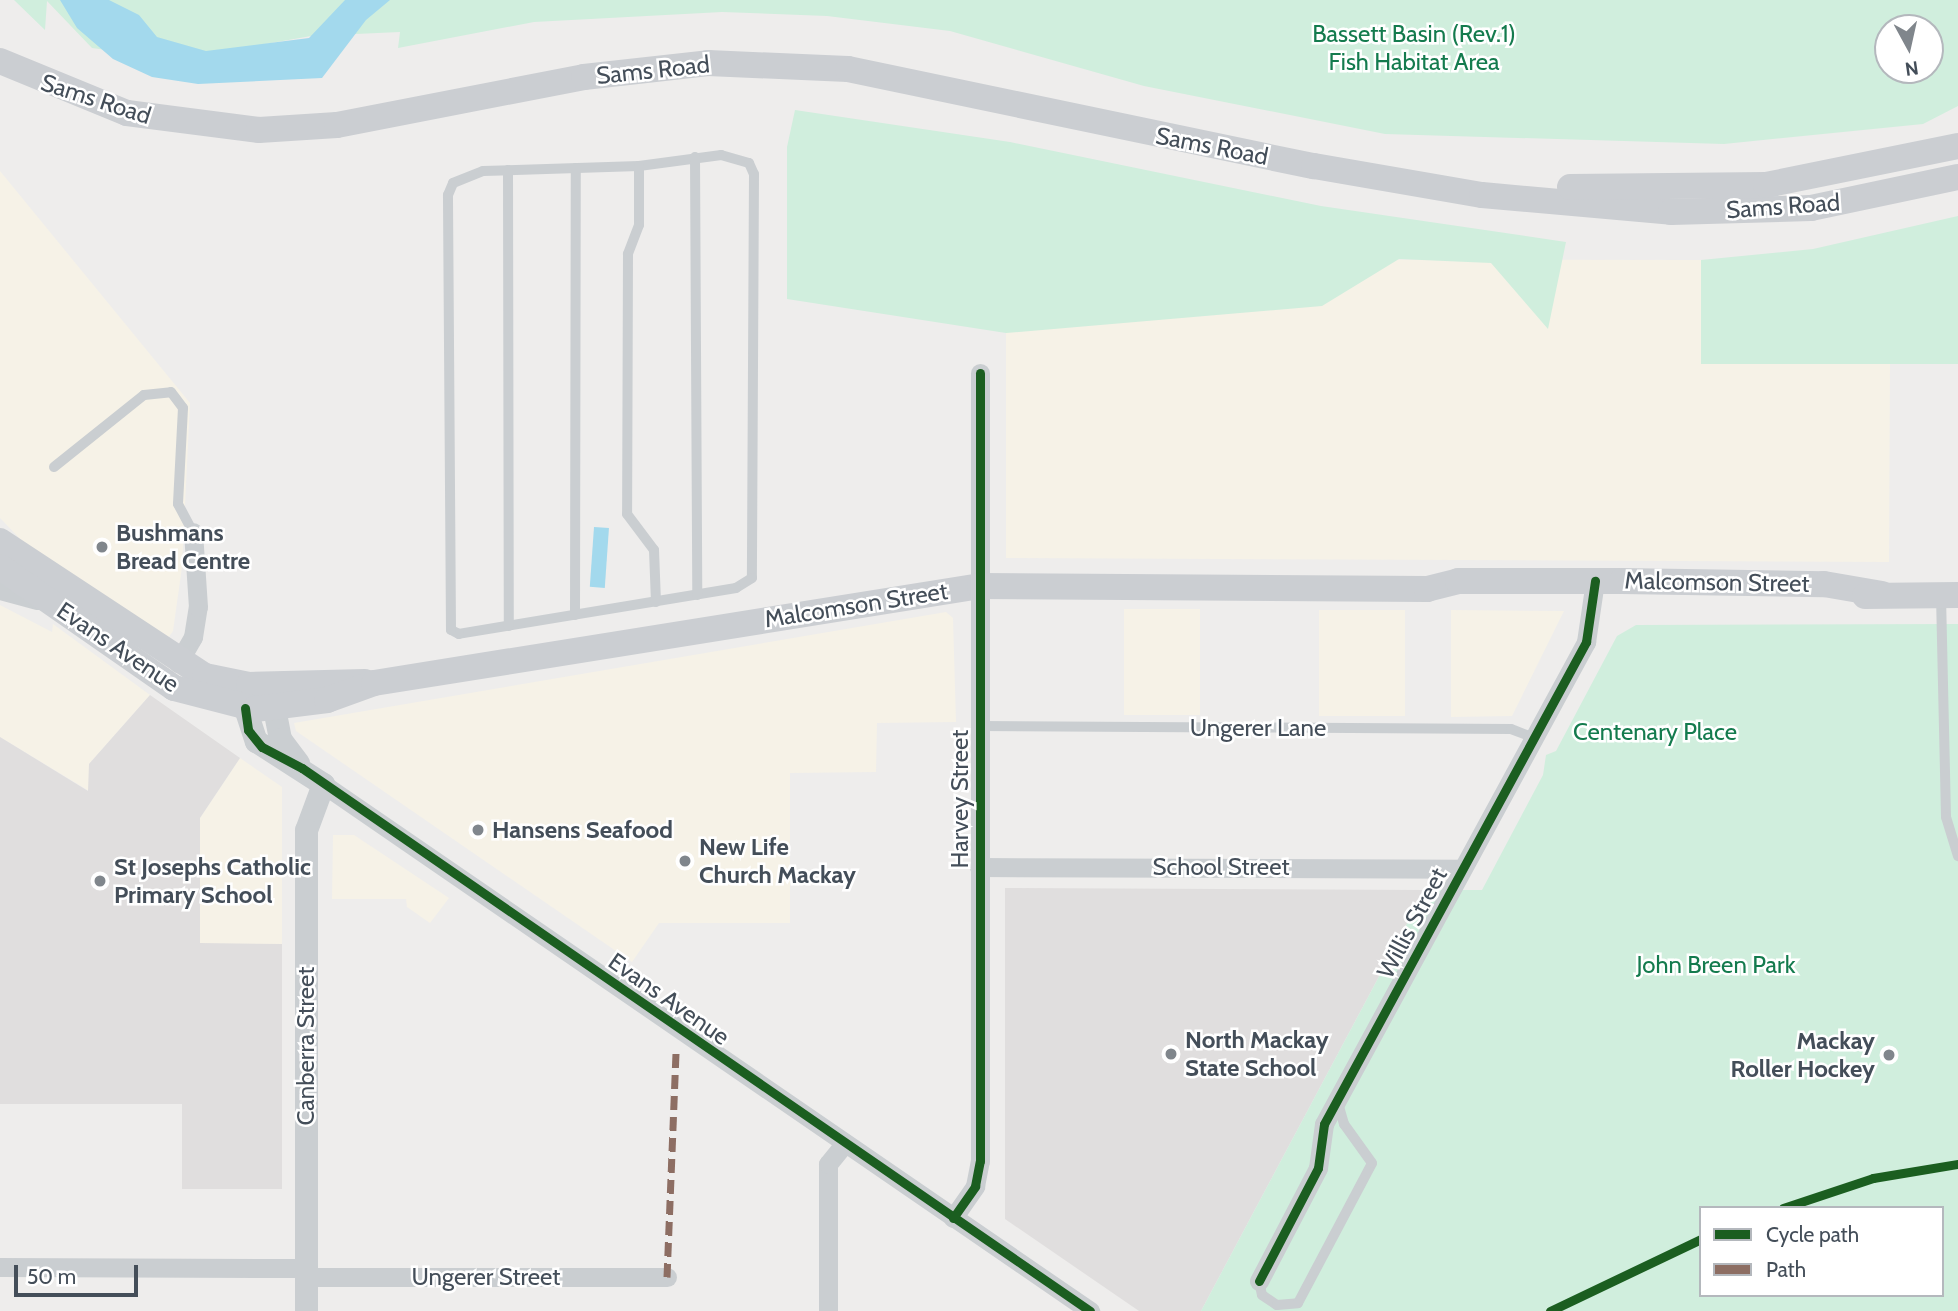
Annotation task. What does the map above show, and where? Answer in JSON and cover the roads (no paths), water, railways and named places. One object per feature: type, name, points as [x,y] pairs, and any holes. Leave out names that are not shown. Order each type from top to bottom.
[{"type":"main road","name":"Sams Road","points":[[0,61],[62,91],[127,113],[259,130],[337,125],[584,77],[708,63],[848,69],[1314,166],[1482,195],[1671,212],[1811,208],[1958,177]]},
{"type":"main road","name":"Sams Road","points":[[1314,166],[1484,183],[1667,189],[1766,185],[1958,146]]},
{"type":"main road","name":"Evans Avenue","points":[[0,541],[178,663]]},
{"type":"main road","name":"Evans Avenue","points":[[0,567],[48,600],[208,684],[263,699]]},
{"type":"main road","name":"Malcomson Street","points":[[263,699],[980,586],[1427,589],[1457,597],[1595,589],[1820,600],[1882,594],[1950,595]]},
{"type":"main road","points":[[178,663],[208,684],[263,699]]},
{"type":"street","name":"Harvey Street","points":[[953,1218],[975,1186],[979,1161],[980,373]]},
{"type":"street","points":[[193,533],[198,607],[208,684]]},
{"type":"street","points":[[0,588],[48,600]]},
{"type":"street","name":"Willis Street","points":[[1259,1281],[1318,1168],[1322,1131],[1586,642],[1595,589]]},
{"type":"street","points":[[178,663],[193,637],[198,607]]},
{"type":"street","name":"Evans Avenue","points":[[263,699],[280,739],[302,768],[323,784],[1090,1311]]},
{"type":"street","name":"Canberra Street","points":[[306,1311],[306,830],[323,784]]},
{"type":"street","name":"School Street","points":[[979,867],[1462,869]]},
{"type":"street","points":[[828,1311],[828,1164],[845,1143]]},
{"type":"street","name":"Ungerer Street","points":[[0,1267],[667,1277]]},
{"type":"lane","points":[[695,157],[696,595]]},
{"type":"lane","points":[[695,157],[737,157],[754,174],[754,567],[746,585],[459,634],[447,619],[448,195],[464,175],[508,170],[639,166],[695,157]]},
{"type":"lane","points":[[639,166],[639,225],[628,254],[627,514],[654,550],[656,602]]},
{"type":"lane","points":[[575,615],[576,168]]},
{"type":"lane","points":[[508,170],[509,626]]},
{"type":"lane","points":[[54,467],[144,395],[171,391],[183,411],[178,504],[193,533]]},
{"type":"lane","points":[[1950,595],[1944,712],[1946,817],[1958,856]]},
{"type":"lane","name":"Ungerer Lane","points":[[980,726],[1511,729],[1534,738]]},
{"type":"lane","points":[[1259,1281],[1262,1295],[1277,1305],[1298,1303],[1372,1163],[1343,1124],[1338,1102]]},
{"type":"water","points":[[60,0],[109,0],[139,15],[157,37],[206,51],[309,38],[345,0],[390,0],[366,20],[322,78],[198,84],[152,77],[113,59],[77,28]]},
{"type":"water","points":[[594,527],[609,528],[605,588],[590,587]]},
{"type":"place","name":"Bushmans Bread Centre","points":[[102,547]]},
{"type":"place","name":"Hansens Seafood","points":[[478,830]]},
{"type":"place","name":"New Life Church Mackay","points":[[685,861]]},
{"type":"place","name":"St Josephs Catholic Primary School","points":[[100,881]]},
{"type":"place","name":"North Mackay State School","points":[[1171,1054]]},
{"type":"place","name":"Mackay Roller Hockey","points":[[1889,1055]]},
{"type":"park label","name":"Bassett Basin (Rev.1) Fish Habitat Area","points":[[1414,48]]},
{"type":"park label","name":"Centenary Place","points":[[1655,732]]},
{"type":"park label","name":"John Breen Park","points":[[1716,965]]}]
